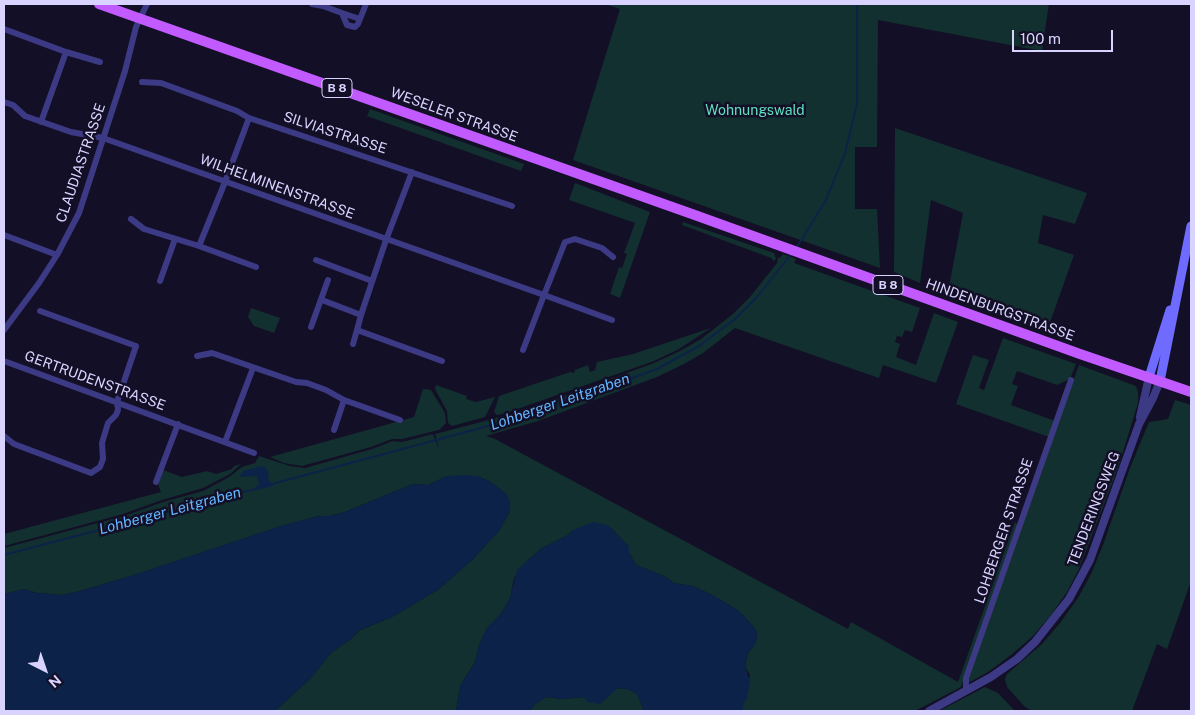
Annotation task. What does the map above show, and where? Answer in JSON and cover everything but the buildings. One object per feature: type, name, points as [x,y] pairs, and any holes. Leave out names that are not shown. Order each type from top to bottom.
[{"type":"main road","name":"WESELER STRASSE","points":[[99,4],[800,253]]},
{"type":"main road","points":[[1160,381],[1191,226]]},
{"type":"main road","name":"HINDENBURGSTRASSE","points":[[800,253],[1191,392]]},
{"type":"main road","points":[[1149,377],[1180,279]]},
{"type":"street","name":"CLAUDIASTRASSE","points":[[4,330],[39,283],[79,213],[125,71],[140,18],[147,4]]},
{"type":"street","points":[[312,4],[360,19]]},
{"type":"street","points":[[342,13],[346,25],[355,27],[366,4]]},
{"type":"street","points":[[4,29],[66,52],[100,62]]},
{"type":"street","points":[[42,122],[66,52]]},
{"type":"street","name":"SILVIASTRASSE","points":[[142,82],[161,83],[237,110],[249,118],[512,206]]},
{"type":"street","name":"WILHELMINENSTRASSE","points":[[4,102],[13,105],[25,116],[71,132],[103,138],[612,320]]},
{"type":"street","points":[[200,246],[249,118]]},
{"type":"street","points":[[353,344],[386,240],[412,172]]},
{"type":"street","points":[[131,220],[144,229],[200,246],[256,268]]},
{"type":"street","points":[[4,235],[57,254]]},
{"type":"street","points":[[522,350],[565,242],[575,238],[602,248],[613,257]]},
{"type":"street","points":[[160,281],[175,239]]},
{"type":"street","points":[[316,260],[372,281]]},
{"type":"street","points":[[311,327],[328,280]]},
{"type":"street","points":[[322,300],[361,315]]},
{"type":"street","points":[[4,436],[14,444],[91,473],[100,467],[102,443],[108,423],[116,416],[118,410],[117,402],[136,346],[40,311]]},
{"type":"street","points":[[357,330],[442,361]]},
{"type":"street","points":[[197,356],[212,353],[296,382],[307,383],[326,390],[344,400],[400,420]]},
{"type":"street","name":"GERTRUDENSTRASSE","points":[[4,361],[254,453]]},
{"type":"street","points":[[225,442],[253,368]]},
{"type":"street","name":"TENDERINGSWEG","points":[[929,711],[966,692],[1017,659],[1035,642],[1069,599],[1090,560],[1139,424],[1149,377]]},
{"type":"street","name":"LOHBERGER STRASSE","points":[[966,692],[966,678],[1071,380]]},
{"type":"street","name":"TENDERINGSWEG","points":[[1139,424],[1160,381]]},
{"type":"street","points":[[334,430],[344,400]]},
{"type":"street","name":"GERTRUDENSTRASSE","points":[[156,482],[178,424]]},
{"type":"green space","name":"Wohnungswald","points":[[605,4],[1049,4],[1042,51],[878,20],[877,147],[855,147],[855,209],[877,209],[880,268],[573,160],[620,9]]},
{"type":"green space","points":[[370,109],[524,164],[521,171],[367,116]]},
{"type":"green space","points":[[895,128],[1087,193],[1075,224],[1043,215],[1038,243],[1074,255],[1048,328],[948,292],[963,213],[931,200],[920,283],[894,272]]},
{"type":"green space","points":[[575,183],[650,212],[620,298],[610,294],[619,267],[622,268],[627,254],[624,253],[635,223],[569,200]]},
{"type":"green space","points":[[683,222],[774,253],[776,259],[774,261],[771,258],[682,225]]},
{"type":"green space","points":[[783,254],[796,259],[794,263],[920,308],[912,332],[905,330],[902,337],[897,336],[895,342],[900,344],[896,357],[916,365],[934,313],[958,322],[936,383],[883,365],[879,378],[735,328],[703,353],[657,377],[538,421],[486,436],[495,439],[848,629],[851,622],[958,682],[1015,522],[1018,525],[961,687],[915,711],[743,711],[750,675],[745,667],[746,661],[748,653],[756,643],[757,632],[753,626],[739,611],[712,595],[693,586],[674,583],[664,576],[636,565],[629,553],[629,547],[611,528],[573,530],[568,535],[542,548],[528,560],[514,578],[510,598],[501,614],[487,628],[479,645],[475,662],[460,686],[456,711],[275,711],[310,679],[331,653],[360,630],[392,617],[439,589],[472,560],[499,531],[510,511],[506,494],[489,481],[477,476],[447,476],[428,485],[413,484],[345,512],[330,516],[319,516],[281,526],[84,590],[62,595],[37,593],[24,589],[4,594],[4,548],[124,516],[163,502],[203,491],[229,477],[242,467],[255,463],[259,456],[290,466],[305,468],[393,441],[402,442],[433,434],[439,449],[435,434],[523,411],[654,363],[701,339],[733,314],[750,297],[777,263],[778,257],[780,258]]},
{"type":"green space","points":[[251,308],[280,318],[274,333],[254,326],[248,317]]},
{"type":"green space","points":[[711,328],[679,349],[654,361],[506,413],[497,415],[494,412],[499,396],[570,372],[574,373],[575,370],[588,365],[590,372],[595,370],[597,362],[633,354]]},
{"type":"green space","points":[[1003,338],[1076,364],[1070,379],[1057,385],[1017,371],[1012,384],[1018,386],[1011,405],[1055,421],[1049,437],[956,404],[973,355],[989,360],[979,388],[984,390]]},
{"type":"green space","points":[[1079,365],[1136,386],[1138,403],[1118,468],[1079,569],[1067,592],[1033,636],[988,672],[970,682],[967,680],[968,675]]},
{"type":"green space","points":[[436,385],[467,396],[466,399],[476,402],[495,397],[485,417],[452,426],[448,423],[447,411],[435,389]]},
{"type":"green space","points":[[423,389],[431,390],[445,413],[446,423],[439,430],[402,439],[392,439],[371,447],[302,466],[284,463],[270,457],[414,417]]},
{"type":"green space","points":[[1175,400],[1191,405],[1191,581],[1167,649],[1157,644],[1132,711],[1032,711],[1025,707],[1007,687],[1005,679],[1007,674],[1042,644],[1078,598],[1091,574],[1103,545],[1130,468],[1149,422],[1168,419]]},
{"type":"green space","points":[[241,464],[230,474],[203,488],[123,514],[4,546],[4,534],[161,492],[158,484],[163,470],[182,477],[207,471],[216,474]]},
{"type":"green space","points":[[985,687],[998,693],[1015,711],[939,711]]},
{"type":"green space","points":[[617,688],[628,689],[637,694],[644,711],[529,711],[535,704],[546,697],[606,699]]},
{"type":"water","points":[[262,466],[269,473],[268,478],[274,484],[273,486],[256,490],[259,483],[257,476],[239,477],[243,471]]},
{"type":"water","points":[[447,476],[477,476],[489,481],[506,494],[510,502],[510,511],[499,531],[472,560],[439,589],[392,617],[359,630],[352,638],[331,653],[310,679],[275,711],[4,711],[4,594],[24,589],[37,593],[62,595],[84,590],[281,526],[319,516],[330,516],[345,512],[413,484],[428,485]]},
{"type":"water","points":[[593,522],[607,525],[611,528],[629,547],[629,553],[636,565],[664,576],[674,583],[693,586],[712,595],[739,611],[753,626],[757,632],[756,643],[748,653],[746,661],[745,667],[750,681],[743,711],[644,711],[637,694],[628,689],[618,688],[600,704],[587,702],[583,697],[562,699],[547,697],[535,704],[529,711],[456,711],[460,686],[475,662],[479,645],[487,628],[501,614],[510,598],[517,570],[542,548],[568,535],[573,530]]},
{"type":"waterway","name":"Lohberger Leitgraben","points":[[797,247],[826,200],[845,153],[857,104],[857,4]]},
{"type":"waterway","name":"Lohberger Leitgraben","points":[[272,484],[533,414],[657,369],[699,346],[735,319],[757,297],[792,253]]},
{"type":"waterway","name":"Lohberger Leitgraben","points":[[4,555],[255,489]]}]
